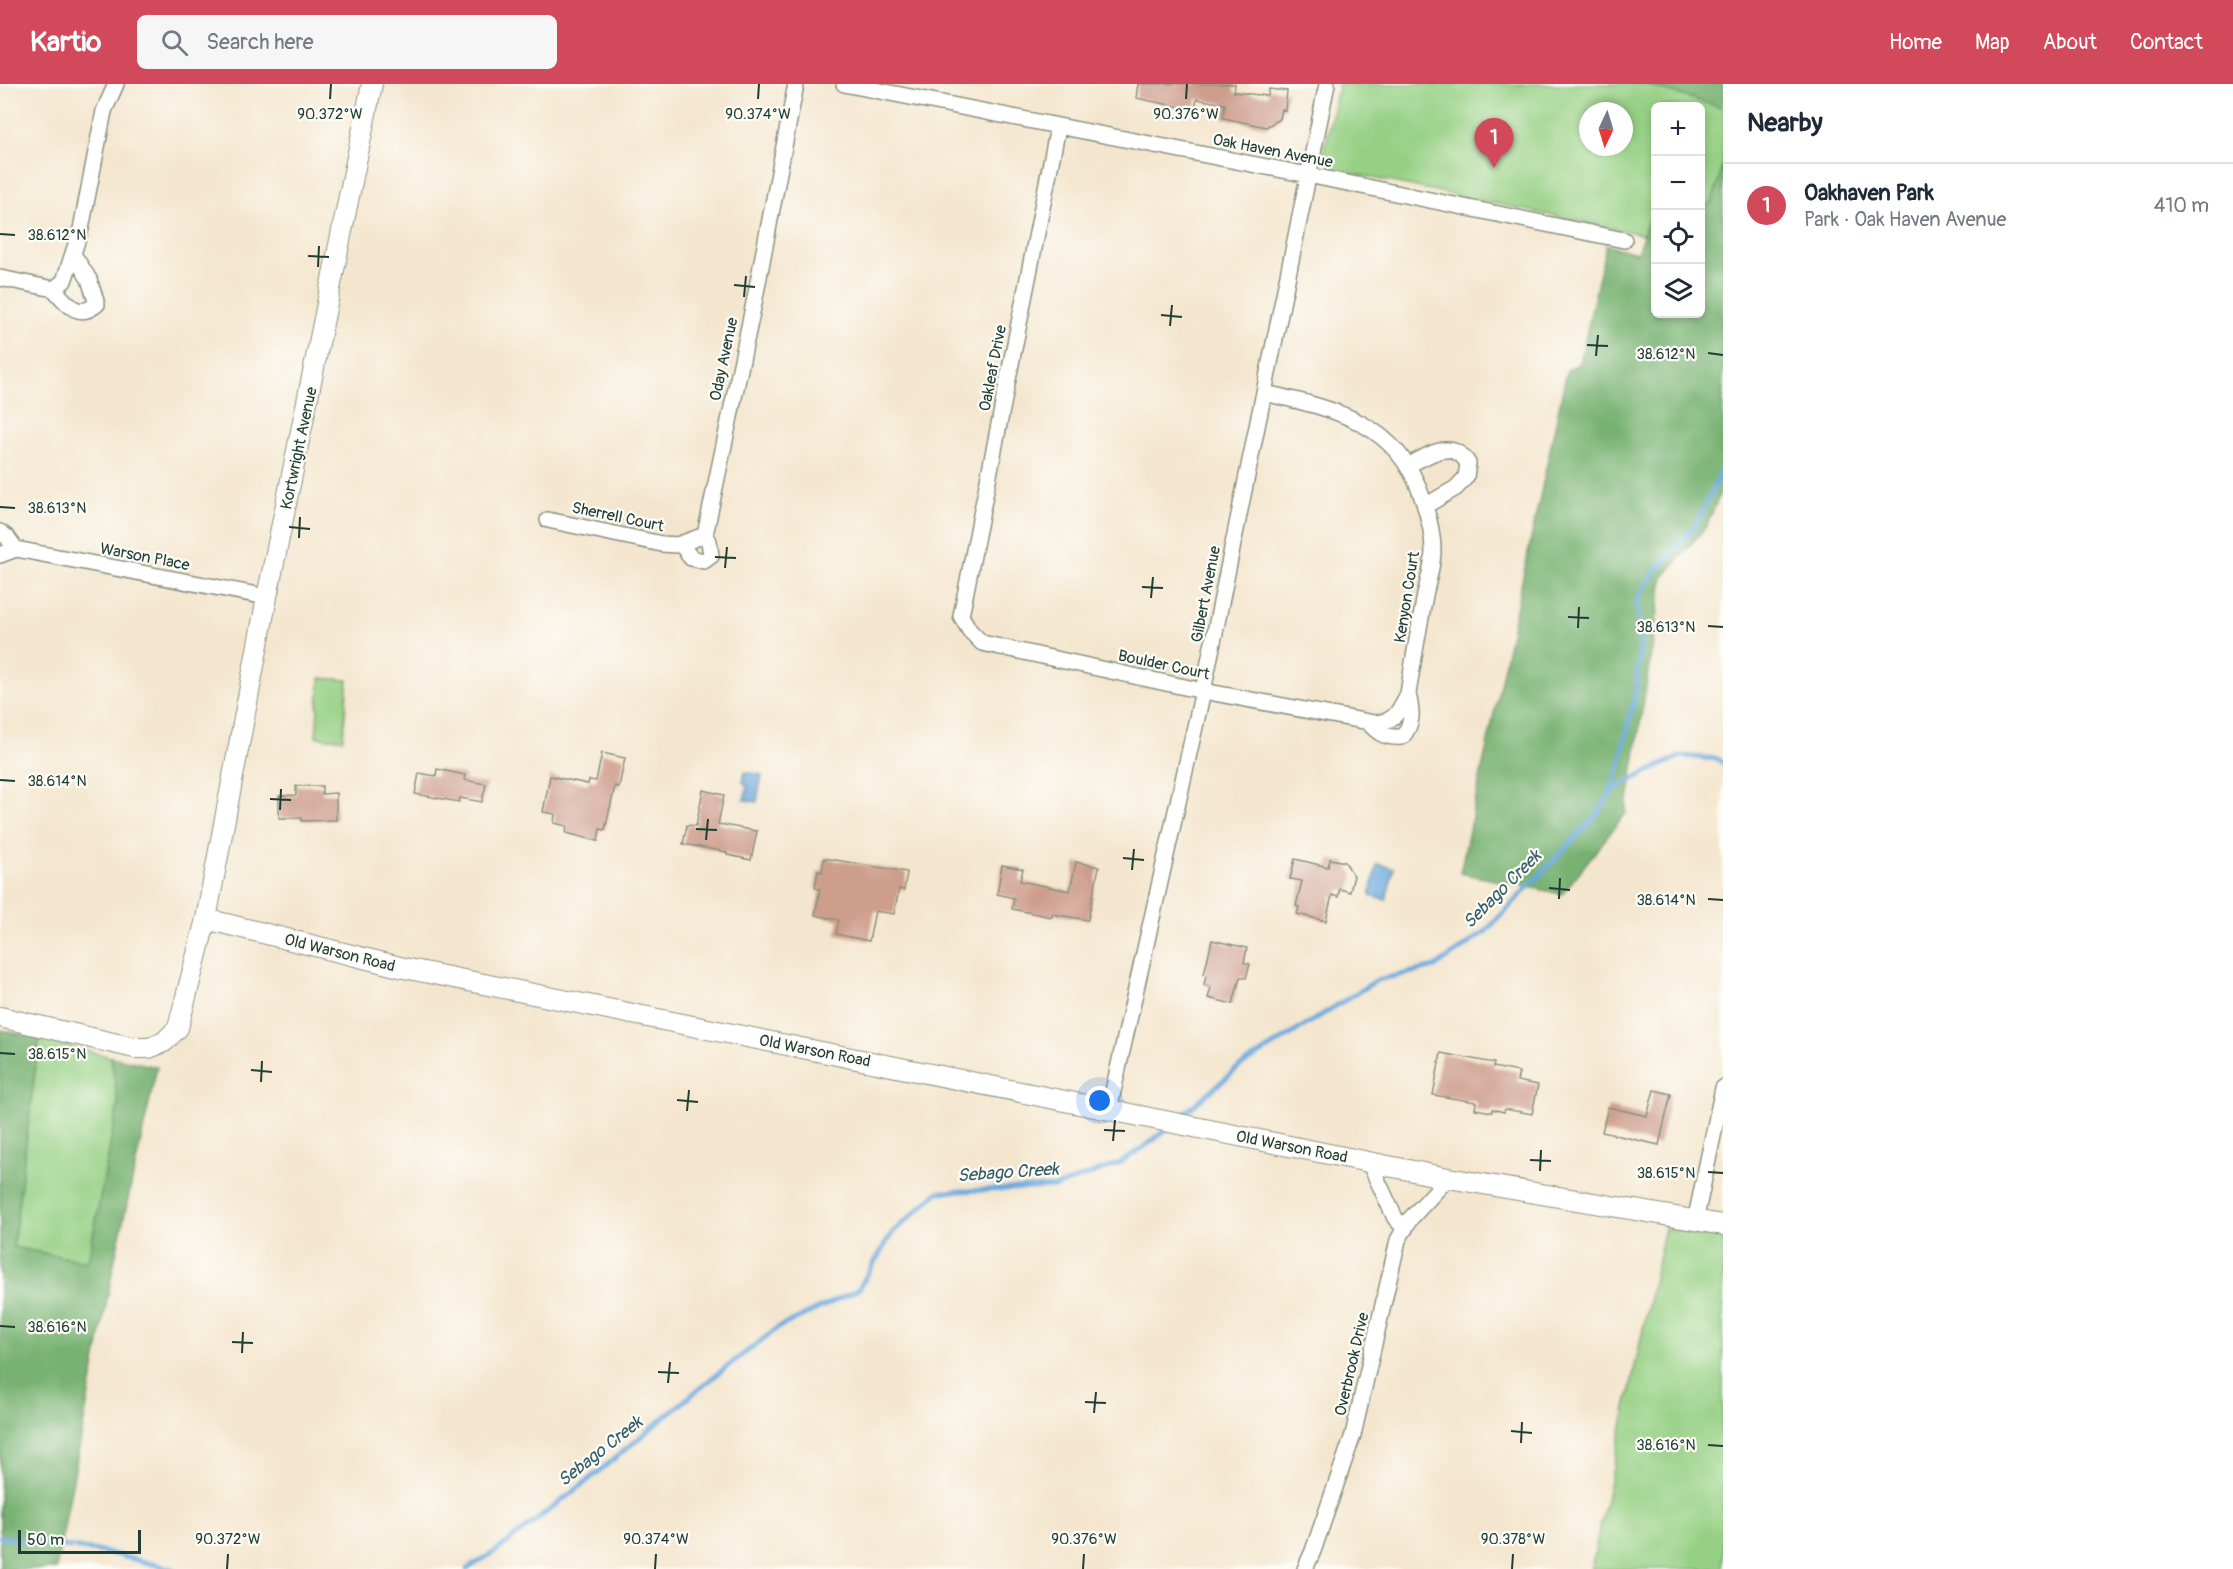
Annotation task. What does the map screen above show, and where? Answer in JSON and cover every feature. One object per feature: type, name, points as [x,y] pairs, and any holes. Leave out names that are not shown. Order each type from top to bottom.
[{"type":"street","points":[[49,288],[64,281],[74,254],[104,111],[116,84]]},
{"type":"street","name":"Kortwright Avenue","points":[[206,919],[267,597],[372,84]]},
{"type":"street","name":"Oday Avenue","points":[[705,535],[754,303],[796,84]]},
{"type":"street","name":"Oak Haven Avenue","points":[[844,84],[1624,240]]},
{"type":"street","name":"Gilbert Avenue","points":[[1109,1109],[1203,691],[1327,84]]},
{"type":"street","name":"Oakleaf Drive","points":[[961,616],[1058,127]]},
{"type":"street","points":[[0,278],[49,288],[78,311],[89,311],[97,304],[90,279],[74,254]]},
{"type":"street","name":"Kenyon Court","points":[[1264,393],[1319,405],[1346,416],[1398,450],[1419,486],[1429,518],[1433,551],[1408,694],[1411,727],[1402,737],[1388,737],[1376,731],[1371,723]]},
{"type":"street","points":[[1407,466],[1433,452],[1449,450],[1462,454],[1468,463],[1466,477],[1441,498],[1425,507]]},
{"type":"street","name":"Sherrell Court","points":[[548,520],[662,544],[681,544],[705,535],[709,541],[711,556],[704,561],[691,558],[681,544]]},
{"type":"street","points":[[0,532],[16,549],[0,555]]},
{"type":"street","name":"Warson Place","points":[[16,549],[267,597]]},
{"type":"street","name":"Boulder Court","points":[[961,616],[970,631],[982,643],[1203,691],[1371,723]]},
{"type":"street","points":[[0,1017],[135,1048],[149,1048],[164,1042],[178,1028],[183,1015],[206,919]]},
{"type":"street","name":"Old Warson Road","points":[[206,919],[404,968],[1448,1178],[1723,1225]]},
{"type":"street","points":[[1695,1222],[1723,1088]]},
{"type":"street","points":[[1369,1162],[1395,1218],[1405,1229]]},
{"type":"street","name":"Overbrook Drive","points":[[1305,1569],[1353,1435],[1398,1240],[1410,1219],[1448,1178]]},
{"type":"green space","points":[[1339,84],[1436,86],[1436,84],[1723,84],[1723,251],[1705,247],[1705,102],[1651,102],[1651,236],[1335,170],[1324,159],[1323,154]]},
{"type":"green space","points":[[1643,84],[1723,84],[1723,108]]},
{"type":"green space","points":[[1723,164],[1723,486],[1707,525],[1663,578],[1626,813],[1562,894],[1460,873],[1567,370],[1580,363],[1606,245],[1637,253],[1648,221],[1651,221],[1651,318],[1705,318],[1705,206],[1712,202]]},
{"type":"green space","points":[[320,678],[348,680],[343,739],[316,737]]},
{"type":"green space","points":[[0,1030],[39,1038],[13,1247],[88,1262],[118,1104],[111,1057],[157,1067],[114,1263],[56,1569],[0,1569]]},
{"type":"green space","points":[[39,1038],[111,1057],[118,1104],[88,1262],[13,1247]]},
{"type":"green space","points":[[1665,1228],[1723,1236],[1723,1569],[1591,1569]]},
{"type":"water","points":[[745,772],[762,775],[757,802],[744,800],[747,787],[743,782]]},
{"type":"water","points":[[1377,864],[1394,868],[1386,900],[1370,896]]},
{"type":"building","points":[[1138,84],[1235,84],[1234,92],[1268,96],[1269,89],[1287,91],[1285,110],[1282,109],[1280,119],[1266,127],[1223,118],[1225,104],[1197,99],[1195,110],[1136,98]]},
{"type":"building","points":[[602,753],[625,758],[619,787],[615,786],[605,830],[600,829],[598,841],[566,833],[567,826],[554,823],[555,814],[543,812],[550,776],[588,784],[589,780],[596,781]]},
{"type":"building","points":[[437,769],[465,775],[464,780],[486,784],[482,802],[460,798],[459,802],[415,794],[419,773],[436,776]]},
{"type":"building","points":[[296,786],[322,786],[322,794],[336,793],[336,820],[302,821],[302,818],[279,818],[279,796],[296,795]]},
{"type":"building","points":[[703,790],[724,795],[718,824],[757,831],[751,860],[728,855],[726,852],[683,844],[687,825],[696,826]]},
{"type":"building","points":[[824,858],[907,872],[904,890],[899,889],[894,914],[875,911],[869,941],[836,934],[839,920],[815,915],[820,889],[815,888],[818,871],[822,872]]},
{"type":"building","points":[[1295,859],[1328,867],[1330,859],[1345,862],[1354,876],[1350,892],[1340,889],[1338,897],[1332,895],[1326,921],[1297,914],[1299,907],[1296,906],[1302,881],[1290,879]]},
{"type":"building","points":[[1076,862],[1099,867],[1088,920],[1052,914],[1052,917],[1012,909],[1014,898],[997,894],[1002,865],[1023,869],[1020,881],[1070,891]]},
{"type":"building","points":[[1212,940],[1247,948],[1244,963],[1250,964],[1246,978],[1240,977],[1233,1004],[1208,998],[1211,987],[1204,985],[1206,975],[1204,974]]},
{"type":"building","points":[[1441,1053],[1494,1063],[1493,1067],[1519,1072],[1517,1081],[1538,1085],[1532,1114],[1505,1109],[1504,1112],[1492,1109],[1492,1112],[1475,1109],[1476,1102],[1433,1095]]},
{"type":"building","points":[[1654,1090],[1671,1094],[1659,1145],[1602,1132],[1608,1107],[1647,1116]]},
{"type":"waterway","points":[[1609,794],[1620,764],[1636,688],[1641,633],[1636,603],[1653,574],[1696,525],[1723,467]]},
{"type":"waterway","name":"Sebago Creek","points":[[1179,1118],[1239,1067],[1377,980],[1435,967],[1485,932],[1597,815],[1609,795],[1622,784],[1681,756],[1718,759],[1723,763]]},
{"type":"waterway","name":"Sebago Creek","points":[[467,1569],[499,1549],[587,1481],[716,1375],[779,1327],[858,1290],[892,1233],[938,1192],[1056,1187],[1120,1163],[1170,1126]]},
{"type":"waterway","name":"Sebago Creek","points":[[0,1537],[105,1552],[173,1569]]},
{"type":"place","name":"Oakhaven Park","points":[[1494,168]]}]
